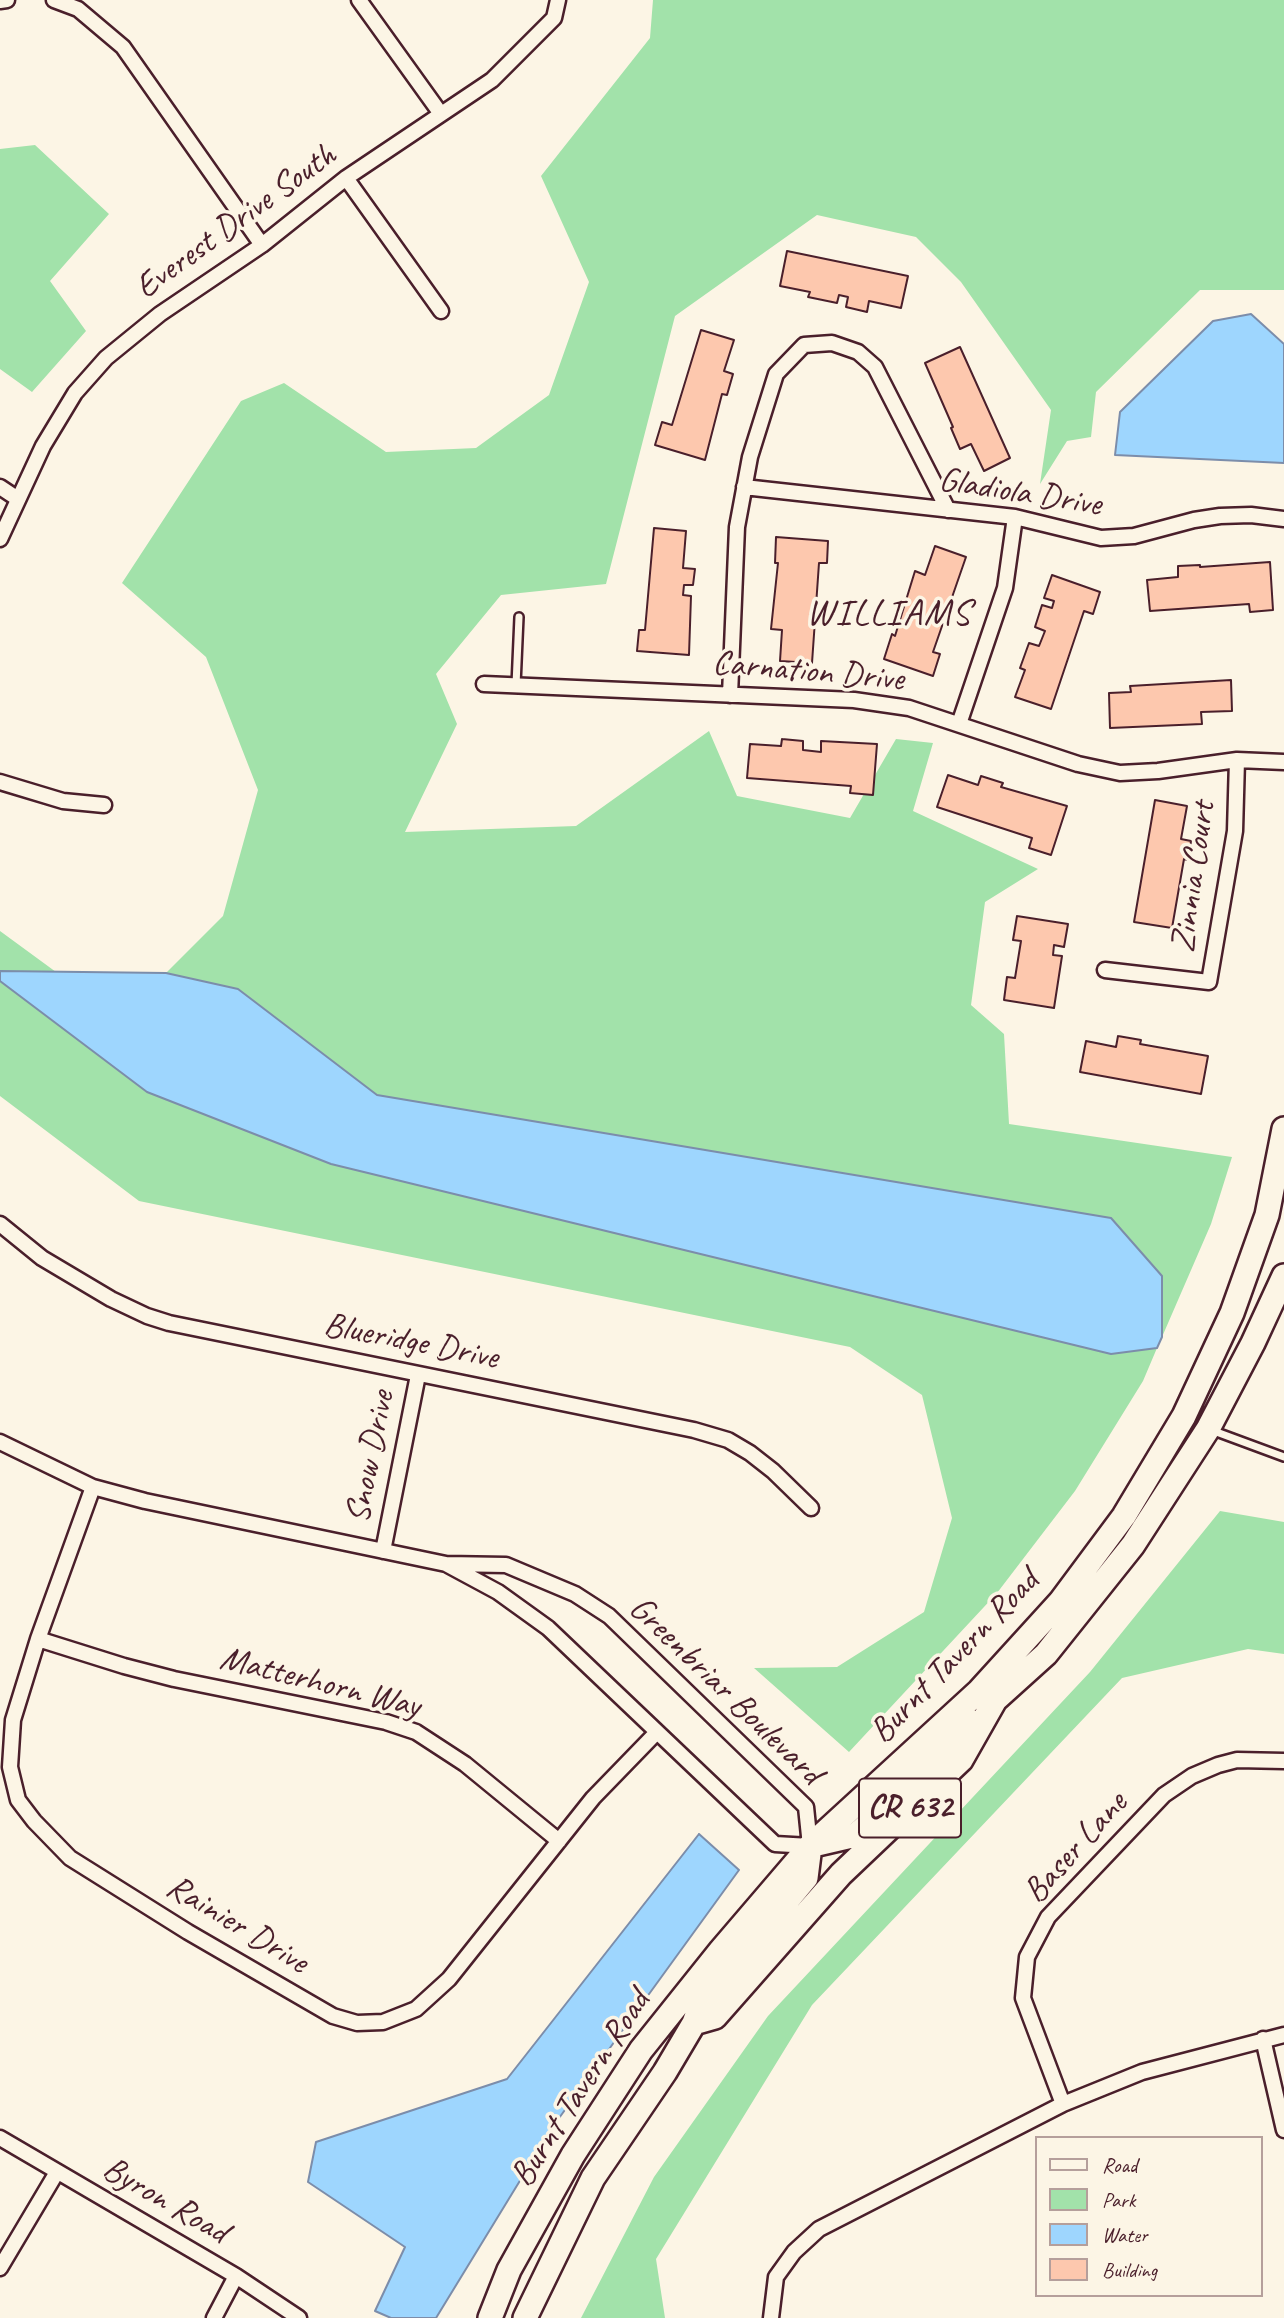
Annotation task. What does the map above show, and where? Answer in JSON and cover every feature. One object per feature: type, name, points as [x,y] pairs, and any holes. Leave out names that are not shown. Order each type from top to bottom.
[{"type":"main road","name":"Burnt Tavern Road","points":[[490,2318],[509,2270],[573,2155],[641,2050],[721,1950],[810,1846],[978,1691],[1060,1602],[1124,1516],[1184,1416],[1232,1313],[1267,1215],[1284,1129]]},
{"type":"main road","name":"Burnt Tavern Road","points":[[524,2318],[593,2178],[665,2072],[694,2023],[715,2017],[841,1874],[961,1760],[995,1700],[1046,1654],[1133,1545],[1208,1429],[1283,1281]]},
{"type":"main road","points":[[694,2023],[701,2004],[806,1878],[810,1846],[856,1835],[995,1700]]},
{"type":"street","points":[[0,1],[7,0]]},
{"type":"street","points":[[54,0],[78,9],[123,47],[262,245]]},
{"type":"street","points":[[359,0],[441,114]]},
{"type":"street","name":"Everest Drive South","points":[[0,539],[43,446],[75,393],[106,358],[160,314],[262,245],[346,178],[492,79],[554,18],[558,0]]},
{"type":"street","points":[[346,178],[441,312]]},
{"type":"street","points":[[730,695],[737,527],[750,457],[776,374],[804,345],[832,343],[858,352],[875,367],[948,510]]},
{"type":"street","points":[[0,487],[18,499]]},
{"type":"street","name":"Gladiola Drive","points":[[744,487],[1015,517],[1101,538],[1134,536],[1220,516],[1284,519]]},
{"type":"street","points":[[959,724],[1005,588],[1015,517]]},
{"type":"street","name":"Carnation Drive","points":[[484,684],[854,700],[908,708],[1078,764],[1120,773],[1158,771],[1237,760],[1284,762]]},
{"type":"street","name":"Zinnia Court","points":[[1105,970],[1209,982],[1235,831],[1237,760]]},
{"type":"street","points":[[0,782],[63,801],[104,805]]},
{"type":"street","name":"Blueridge Drive","points":[[0,1224],[42,1258],[111,1299],[147,1316],[169,1323],[418,1375],[694,1430],[728,1440],[750,1453],[811,1508]]},
{"type":"street","name":"Snow Drive","points":[[383,1551],[418,1375]]},
{"type":"street","name":"Greenbriar Boulevard","points":[[0,1442],[93,1487],[145,1501],[446,1564],[506,1565],[575,1594],[609,1616],[806,1807],[810,1846],[775,1844],[548,1628],[498,1592],[446,1564]]},
{"type":"street","name":"Rainier Drive","points":[[93,1487],[38,1639],[13,1720],[10,1767],[18,1800],[34,1821],[70,1858],[188,1932],[334,2016],[357,2023],[383,2022],[416,2009],[449,1979],[593,1798],[657,1732]]},
{"type":"street","name":"Matterhorn Way","points":[[38,1639],[174,1679],[386,1722],[416,1732],[465,1764],[559,1841]]},
{"type":"street","name":"Baser Lane","points":[[1063,2104],[1023,1998],[1027,1957],[1048,1917],[1164,1795],[1192,1776],[1237,1759],[1284,1761]]},
{"type":"street","points":[[771,2318],[776,2277],[794,2252],[819,2229],[1063,2104],[1142,2072],[1284,2035]]},
{"type":"street","points":[[1263,2039],[1284,2130]]},
{"type":"street","name":"Byron Road","points":[[0,2138],[236,2276],[299,2318]]},
{"type":"street","points":[[0,2268],[57,2172]]},
{"type":"street","points":[[214,2318],[236,2276]]},
{"type":"lane","points":[[516,685],[519,617]]},
{"type":"lane","points":[[1208,1429],[1284,1457]]},
{"type":"green space","points":[[653,0],[1284,0],[1284,290],[1200,290],[1096,392],[1091,437],[1067,441],[1040,484],[1051,410],[961,282],[916,237],[817,215],[675,316],[606,584],[501,595],[436,674],[457,724],[405,832],[576,826],[709,731],[737,796],[850,818],[896,739],[933,743],[913,811],[1038,869],[985,902],[971,1005],[1004,1034],[1009,1124],[1232,1157],[1211,1224],[1162,1337],[1162,1276],[1111,1218],[377,1095],[238,989],[166,973],[223,916],[258,790],[206,657],[122,583],[241,401],[284,383],[386,452],[476,448],[549,395],[589,282],[541,176],[650,38]]},
{"type":"green space","points":[[35,145],[109,214],[50,281],[86,331],[32,392],[0,369],[0,149]]},
{"type":"green space","points":[[0,931],[56,972],[0,971]]},
{"type":"green space","points":[[0,981],[147,1092],[1111,1354],[1157,1348],[1143,1381],[1075,1491],[997,1593],[849,1752],[754,1668],[837,1667],[924,1612],[952,1518],[922,1395],[850,1347],[139,1201],[0,1096]]},
{"type":"green space","points":[[1220,1511],[1284,1522],[1284,1654],[1248,1649],[1122,1678],[812,2005],[656,2259],[665,2318],[581,2318],[654,2177],[768,2016],[1090,1672]]},
{"type":"water","points":[[1251,314],[1284,344],[1284,463],[1115,455],[1120,412],[1213,321]]},
{"type":"water","points":[[0,971],[166,973],[238,989],[377,1095],[1111,1218],[1162,1276],[1162,1337],[1157,1348],[1111,1354],[331,1164],[147,1092],[0,981]]},
{"type":"water","points":[[699,1834],[739,1870],[554,2125],[436,2318],[391,2318],[375,2311],[405,2247],[308,2182],[316,2142],[507,2079]]},
{"type":"building","points":[[787,251],[908,276],[901,308],[869,301],[867,312],[846,307],[848,297],[839,295],[837,303],[808,297],[810,292],[780,286]]},
{"type":"building","points":[[701,330],[734,340],[724,371],[733,374],[727,395],[722,394],[705,460],[655,445],[662,422],[672,425]]},
{"type":"building","points":[[960,347],[1010,458],[984,471],[971,444],[960,449],[925,363]]},
{"type":"building","points":[[654,528],[686,531],[683,568],[695,569],[693,585],[684,585],[683,595],[691,596],[689,655],[637,651],[639,630],[645,630]]},
{"type":"building","points":[[776,537],[828,541],[827,563],[819,563],[812,663],[780,661],[782,630],[771,629],[778,563],[775,563]]},
{"type":"building","points":[[935,546],[966,557],[933,652],[940,654],[933,676],[884,659],[892,634],[895,636],[915,571],[925,575]]},
{"type":"building","points":[[1270,562],[1273,610],[1250,612],[1249,604],[1150,611],[1147,580],[1178,577],[1178,566]]},
{"type":"building","points":[[1052,575],[1100,592],[1093,614],[1084,611],[1051,709],[1015,697],[1025,670],[1020,668],[1029,643],[1039,646],[1045,631],[1035,627],[1042,605],[1052,608],[1054,601],[1044,598]]},
{"type":"building","points":[[1231,680],[1232,711],[1201,712],[1202,724],[1110,728],[1109,693],[1131,692],[1130,686]]},
{"type":"building","points":[[782,739],[803,741],[803,750],[821,752],[821,741],[877,744],[873,795],[850,793],[851,786],[747,778],[750,744],[781,746]]},
{"type":"building","points":[[948,775],[978,785],[981,776],[1003,783],[1001,787],[1067,806],[1051,855],[1029,848],[1032,838],[937,807]]},
{"type":"building","points":[[1155,800],[1187,806],[1181,839],[1191,841],[1188,860],[1184,859],[1172,928],[1134,922]]},
{"type":"building","points":[[1017,916],[1068,924],[1064,947],[1054,945],[1053,955],[1062,956],[1054,1008],[1004,1000],[1007,977],[1015,978],[1021,941],[1013,940]]},
{"type":"building","points":[[1118,1036],[1141,1040],[1140,1044],[1208,1056],[1201,1094],[1080,1072],[1086,1041],[1116,1047]]},
{"type":"district","name":"WILLIAMS","points":[[889,614]]}]
